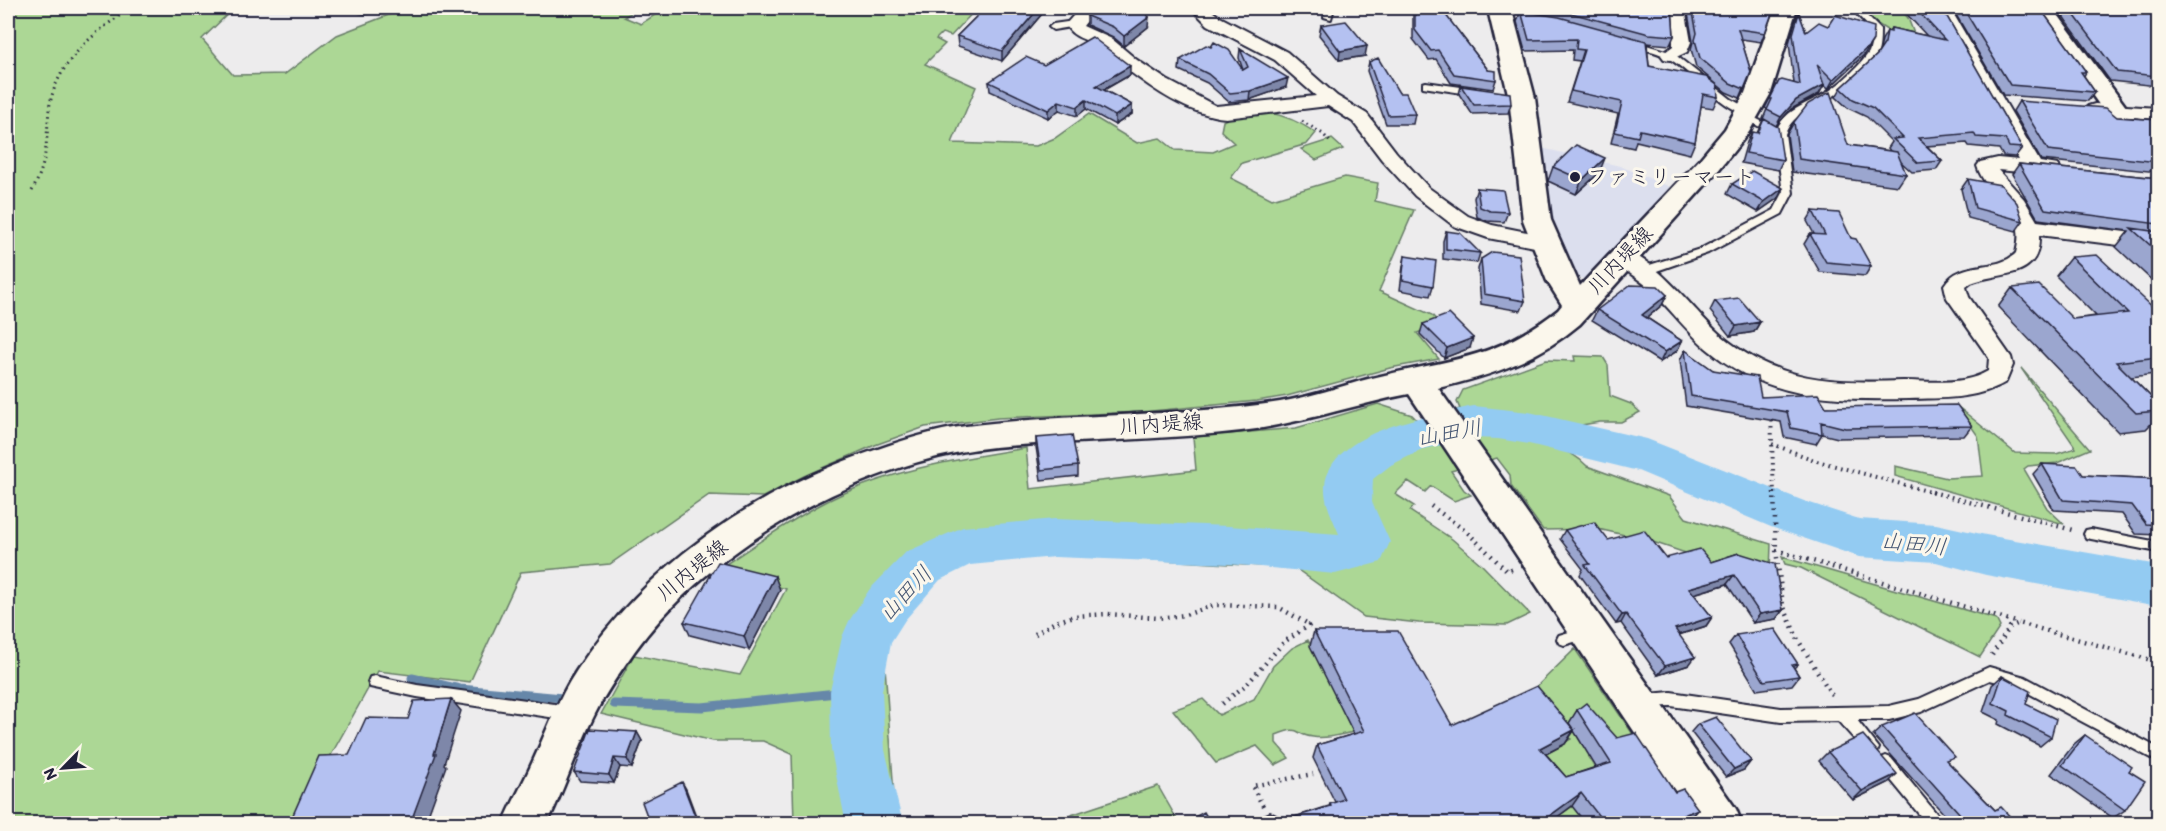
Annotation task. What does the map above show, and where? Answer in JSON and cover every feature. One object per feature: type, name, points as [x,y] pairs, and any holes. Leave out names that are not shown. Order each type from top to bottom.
[{"type":"main road","name":"川内堤線","points":[[524,824],[549,778],[589,687],[610,654],[652,602],[703,558],[774,510],[861,466],[926,445],[962,439],[1263,416],[1310,408],[1382,387],[1426,395],[1452,375],[1506,357],[1549,334],[1578,306],[1633,264],[1748,115],[1765,75],[1786,8]]},
{"type":"main road","points":[[2042,8],[2116,111]]},
{"type":"main road","points":[[1503,12],[1533,204],[1545,242],[1562,281],[1578,306]]},
{"type":"main road","points":[[1426,395],[1541,561],[1577,635],[1636,700],[1721,824]]},
{"type":"street","points":[[1089,8],[1074,24],[1076,29],[1106,43],[1131,64],[1161,84],[1206,109],[1226,112],[1331,100]]},
{"type":"street","points":[[1199,8],[1215,21],[1281,56],[1331,100],[1360,118],[1389,156],[1422,192],[1461,221],[1482,229],[1545,242]]},
{"type":"street","points":[[1670,55],[1681,48],[1682,42],[1677,8]]},
{"type":"street","points":[[1942,8],[2033,167]]},
{"type":"street","points":[[1997,102],[2020,104]]},
{"type":"street","points":[[2078,109],[2158,114]]},
{"type":"street","points":[[1633,264],[1701,331],[1728,354],[1770,378],[1799,387],[1846,391],[1978,386],[1998,376],[2001,365],[2000,357],[1958,298],[1955,285],[1966,276],[2016,264],[2024,260],[2028,254],[2029,227],[2022,208],[1987,169],[1992,164],[2067,170]]},
{"type":"street","points":[[2029,227],[2158,243]]},
{"type":"lane","points":[[1633,264],[1704,251],[1778,212],[1788,193],[1780,134],[1784,124],[1795,113],[1832,93],[1865,63],[1874,51],[1876,29],[1855,8]]},
{"type":"lane","points":[[1053,27],[1074,24]]},
{"type":"lane","points":[[1624,42],[1670,55],[1728,101],[1780,134]]},
{"type":"lane","points":[[1426,85],[1491,94]]},
{"type":"lane","points":[[2091,534],[2158,547]]},
{"type":"lane","points":[[1636,700],[1671,699],[1781,715],[1889,713],[1909,709],[1989,674],[2020,682],[2158,755]]},
{"type":"lane","points":[[375,682],[417,691],[576,714]]},
{"type":"lane","points":[[1841,713],[1937,824]]},
{"type":"path","points":[[32,191],[45,163],[50,104],[65,65],[80,46],[103,25],[131,8]]},
{"type":"path","points":[[1302,121],[1323,134],[1331,143]]},
{"type":"path","points":[[1770,378],[1776,548],[1782,596],[1788,620],[1841,713]]},
{"type":"path","points":[[1772,447],[2091,534]]},
{"type":"path","points":[[1431,506],[1467,532],[1506,571],[1541,561]]},
{"type":"path","points":[[1776,548],[2019,623],[2158,662]]},
{"type":"path","points":[[1035,634],[1053,623],[1074,616],[1108,614],[1158,618],[1185,615],[1215,605],[1278,607],[1311,625],[1284,642],[1248,683],[1222,704]]},
{"type":"path","points":[[1989,674],[1990,657],[2010,627],[2019,623]]},
{"type":"path","points":[[1270,822],[1252,786],[1313,774]]},
{"type":"shaded area","points":[[1537,147],[1620,166],[1670,187],[1585,279],[1572,276],[1554,238]]},
{"type":"green space","points":[[8,8],[234,8],[202,39],[233,75],[285,74],[337,35],[391,14],[397,8],[639,8],[624,17],[641,24],[664,9],[660,8],[977,8],[951,36],[942,33],[936,39],[945,44],[925,64],[976,87],[952,143],[1036,146],[1055,138],[1089,114],[1137,143],[1160,138],[1175,150],[1213,152],[1234,143],[1221,131],[1223,121],[1235,116],[1259,112],[1271,113],[1294,121],[1316,133],[1307,144],[1242,163],[1231,178],[1272,199],[1345,177],[1378,183],[1375,201],[1414,210],[1379,291],[1432,315],[1440,324],[1417,333],[1439,359],[1390,368],[1287,396],[1257,401],[1141,412],[998,418],[925,427],[875,445],[763,497],[709,495],[610,564],[521,572],[470,682],[378,671],[326,764],[299,823],[8,823]]},
{"type":"green space","points":[[1859,8],[1899,8],[1908,18],[1916,39],[1899,36],[1885,29]]},
{"type":"green space","points":[[1332,139],[1343,149],[1316,160],[1301,149]]},
{"type":"green space","points":[[1574,356],[1603,357],[1608,365],[1610,396],[1631,404],[1640,412],[1621,422],[1600,422],[1575,426],[1503,418],[1501,436],[1558,448],[1587,466],[1669,496],[1686,518],[1771,544],[1770,572],[1729,558],[1712,562],[1647,540],[1598,529],[1543,530],[1511,486],[1510,475],[1497,458],[1451,471],[1464,490],[1471,495],[1454,501],[1431,486],[1425,492],[1408,481],[1395,494],[1414,506],[1410,511],[1452,539],[1482,565],[1530,614],[1507,625],[1419,623],[1364,617],[1295,568],[1010,551],[967,558],[945,568],[895,610],[884,652],[896,823],[794,823],[792,754],[763,741],[713,741],[601,714],[634,655],[740,675],[786,589],[717,570],[805,513],[868,484],[893,475],[946,462],[1026,448],[1030,489],[1196,470],[1193,437],[1296,428],[1378,404],[1412,415],[1417,420],[1460,409],[1457,402],[1463,390],[1546,360],[1575,361]]},
{"type":"green space","points":[[2021,368],[2090,449],[2057,463],[2028,466],[2024,469],[2047,508],[2064,524],[1895,476],[1895,466],[1947,478],[1983,476],[1978,436],[1957,406],[2015,453],[2056,454],[2076,448]]},
{"type":"green space","points":[[1782,557],[1996,619],[2000,627],[1980,657],[1801,568],[1785,564]]},
{"type":"green space","points":[[1308,640],[1353,732],[1318,737],[1290,730],[1276,735],[1276,743],[1289,758],[1275,765],[1257,746],[1216,763],[1173,710],[1203,699],[1219,715],[1254,699],[1273,666],[1292,648]]},
{"type":"green space","points":[[1575,649],[1637,740],[1588,757],[1618,805],[1586,823],[1548,823],[1573,806],[1474,792],[1571,739],[1535,688]]},
{"type":"green space","points":[[1158,786],[1179,823],[1047,823]]},
{"type":"building","points":[[985,8],[1039,8],[1002,51],[957,36]]},
{"type":"building","points":[[1096,8],[1112,8],[1129,14],[1142,8],[1149,17],[1124,36],[1113,27],[1087,16]]},
{"type":"building","points":[[1415,8],[1449,8],[1448,14],[1445,14],[1488,70],[1496,71],[1496,80],[1454,74],[1438,50],[1431,51],[1415,30]]},
{"type":"building","points":[[1547,8],[1672,8],[1674,36],[1649,34]]},
{"type":"building","points":[[1692,8],[1774,8],[1765,33],[1738,29],[1751,72],[1744,89],[1730,83],[1700,58],[1695,40],[1697,33]]},
{"type":"building","points":[[1915,8],[1942,8],[2022,148],[2009,147],[2005,139],[1976,137],[1974,133],[1918,138],[1942,161],[1918,163],[1893,139],[1903,138],[1873,108],[1853,99],[1841,88],[1877,55],[1885,43],[1887,31],[1891,32],[1891,28],[1945,40]]},
{"type":"building","points":[[1963,8],[2040,8],[2086,72],[2081,72],[2095,92],[2010,85]]},
{"type":"building","points":[[2069,8],[2151,8],[2158,16],[2158,76],[2117,72]]},
{"type":"building","points":[[1521,11],[1559,17],[1646,41],[1649,66],[1706,77],[1717,85],[1718,97],[1703,94],[1695,142],[1640,130],[1638,137],[1615,132],[1622,102],[1571,91],[1584,50],[1576,49],[1577,39],[1529,40]]},
{"type":"building","points":[[1799,13],[1806,32],[1819,22],[1828,26],[1835,15],[1874,27],[1873,40],[1833,80],[1817,64],[1824,85],[1796,100],[1781,117],[1767,110],[1779,81],[1800,85],[1793,34]]},
{"type":"building","points":[[1346,21],[1367,46],[1340,51],[1321,25]]},
{"type":"building","points":[[1092,37],[1130,66],[1096,86],[1132,105],[1115,116],[1086,100],[1077,107],[1059,101],[1048,110],[989,82],[1026,57],[1044,65]]},
{"type":"building","points":[[1214,42],[1229,50],[1243,70],[1248,67],[1240,49],[1288,78],[1250,91],[1230,93],[1208,74],[1180,60],[1206,45],[1211,47]]},
{"type":"building","points":[[1378,58],[1399,93],[1406,93],[1415,114],[1388,115],[1369,62]]},
{"type":"building","points":[[1461,86],[1510,93],[1511,104],[1474,105]]},
{"type":"building","points":[[1830,92],[1848,145],[1897,152],[1906,174],[1799,159],[1794,122],[1808,104]]},
{"type":"building","points":[[2019,101],[2106,108],[2117,117],[2158,120],[2158,162],[2048,150]]},
{"type":"building","points":[[1764,119],[1778,127],[1783,160],[1746,153],[1752,132],[1758,133]]},
{"type":"building","points":[[1576,145],[1605,158],[1582,180],[1553,167]]},
{"type":"building","points":[[2019,164],[2158,178],[2158,224],[2045,209]]},
{"type":"building","points":[[1752,171],[1783,188],[1764,202],[1732,184]]},
{"type":"building","points":[[1968,179],[2001,185],[2017,203],[2023,221],[1975,208]]},
{"type":"building","points":[[1477,188],[1503,190],[1508,212],[1490,211],[1480,207]]},
{"type":"building","points":[[1813,211],[1839,213],[1851,238],[1856,239],[1871,266],[1826,262],[1810,234],[1825,235]]},
{"type":"building","points":[[2131,228],[2158,232],[2158,252]]},
{"type":"building","points":[[1446,231],[1460,233],[1480,253],[1446,249]]},
{"type":"building","points":[[1492,252],[1519,255],[1525,301],[1484,294],[1481,259]]},
{"type":"building","points":[[2097,255],[2158,312],[2158,357],[2116,362],[2158,404],[2158,411],[2136,413],[2012,288],[2039,285],[2073,319],[2128,313],[2071,257]]},
{"type":"building","points":[[1405,256],[1436,261],[1433,286],[1402,280]]},
{"type":"building","points":[[1630,285],[1658,286],[1667,295],[1642,315],[1682,341],[1665,352],[1597,310]]},
{"type":"building","points":[[1739,298],[1760,322],[1736,326],[1715,301]]},
{"type":"building","points":[[1449,314],[1473,338],[1447,348],[1423,324]]},
{"type":"building","points":[[1685,350],[1713,370],[1757,377],[1761,397],[1818,394],[1826,407],[1957,405],[1972,426],[1845,428],[1821,422],[1822,434],[1791,428],[1787,412],[1691,396]]},
{"type":"building","points":[[1072,435],[1078,466],[1041,470],[1036,438]]},
{"type":"building","points":[[2042,464],[2077,466],[2083,475],[2158,479],[2158,525],[2146,524],[2132,505],[2063,500]]},
{"type":"building","points":[[1594,522],[1608,540],[1644,530],[1666,558],[1700,549],[1711,562],[1739,553],[1775,564],[1783,610],[1760,614],[1734,575],[1689,588],[1712,617],[1675,629],[1695,657],[1665,666],[1626,614],[1622,615],[1585,565],[1590,564],[1565,530]]},
{"type":"building","points":[[718,562],[775,576],[744,636],[684,622]]},
{"type":"building","points":[[1775,629],[1798,664],[1792,665],[1799,676],[1764,681],[1736,635]]},
{"type":"building","points":[[1314,631],[1398,631],[1452,725],[1537,686],[1574,730],[1540,748],[1566,777],[1611,763],[1577,710],[1586,703],[1617,738],[1636,733],[1675,792],[1683,789],[1698,809],[1662,824],[1605,824],[1581,793],[1544,820],[1547,824],[1290,824],[1288,819],[1331,806],[1330,804],[1344,799],[1317,745],[1364,731]]},
{"type":"building","points":[[2002,676],[2030,691],[2026,704],[2056,719],[2051,737],[2008,715],[2009,711],[1993,703]]},
{"type":"building","points":[[451,699],[434,754],[436,754],[410,824],[289,824],[319,756],[349,755],[366,718],[408,719],[414,701]]},
{"type":"building","points":[[1915,713],[1955,757],[1946,760],[1995,810],[2001,807],[2017,824],[1969,824],[1882,727]]},
{"type":"building","points":[[1716,717],[1751,761],[1734,769],[1698,724]]},
{"type":"building","points":[[590,729],[637,732],[627,759],[614,758],[609,775],[574,772]]},
{"type":"building","points":[[1863,735],[1897,774],[1862,791],[1828,752]]},
{"type":"building","points":[[2085,735],[2132,767],[2129,771],[2145,781],[2125,810],[2062,765]]},
{"type":"building","points":[[682,782],[698,824],[650,824],[642,802]]},
{"type":"building","points":[[1204,812],[1211,824],[1182,824]]},
{"type":"waterway","name":"山田川","points":[[875,824],[858,750],[856,691],[867,637],[887,605],[923,566],[963,546],[1055,538],[1229,545],[1346,553],[1364,548],[1366,542],[1349,502],[1348,484],[1354,469],[1375,453],[1414,435],[1474,422],[1529,428],[1647,456],[1788,514],[1859,538],[1936,543],[1986,555],[2158,586]]},
{"type":"waterway","points":[[412,678],[460,689],[563,698]]},
{"type":"waterway","points":[[614,704],[702,707],[856,691]]},
{"type":"place","name":"ファミリーマート","points":[[1575,177]]}]
